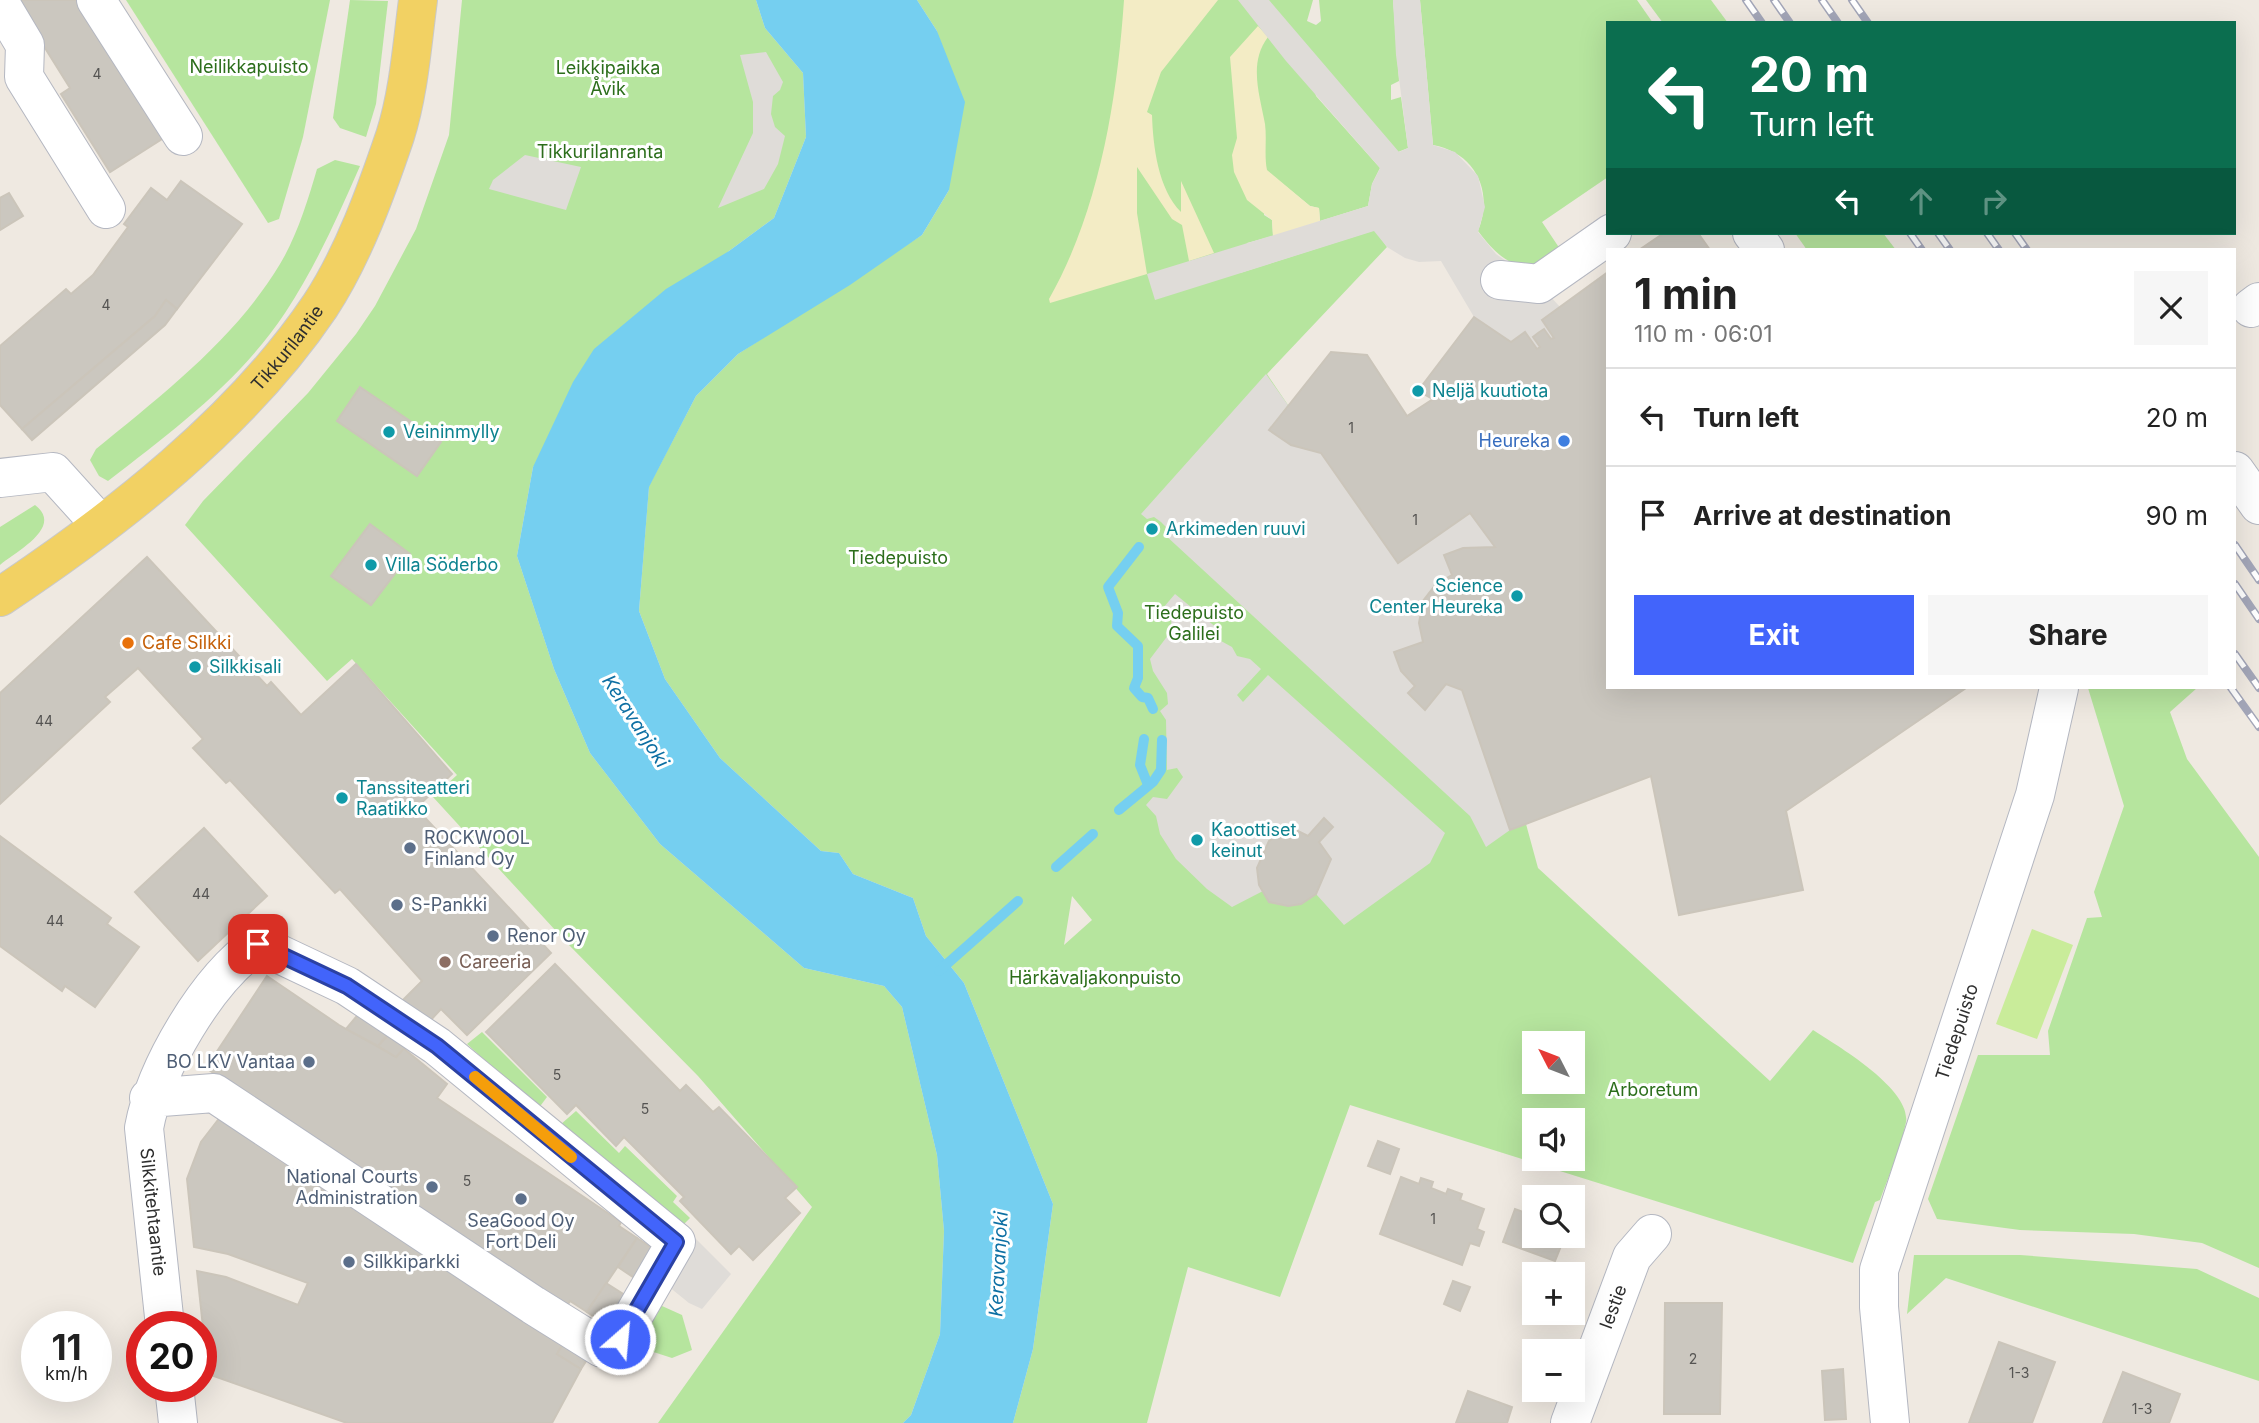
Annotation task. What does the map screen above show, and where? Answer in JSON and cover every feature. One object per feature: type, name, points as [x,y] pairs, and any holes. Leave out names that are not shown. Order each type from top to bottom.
[{"type":"main road","name":"Tikkurilantie","points":[[407,0],[412,43]]},
{"type":"main road","name":"Tikkurilantie","points":[[0,597],[40,572],[101,525],[232,413],[268,374],[322,303],[355,239],[395,135],[407,88],[418,0]]},
{"type":"main road","name":"Tikkurilantie","points":[[0,619],[40,572]]},
{"type":"street","points":[[96,0],[183,136]]},
{"type":"street","points":[[0,3],[25,45],[24,77],[106,209]]},
{"type":"street","points":[[1500,280],[1539,284],[1609,235]]},
{"type":"street","points":[[0,478],[52,472],[101,525]]},
{"type":"street","points":[[2236,472],[2259,505]]},
{"type":"street","name":"Tiedepuisto","points":[[1890,1423],[1879,1307],[1879,1270],[1929,1111],[2035,795],[2059,689]]},
{"type":"street","points":[[258,944],[447,1035],[676,1242],[613,1347],[603,1348],[577,1334],[214,1093],[149,1098],[197,1009],[223,972],[258,944]]},
{"type":"street","name":"Silkkitehtaantie","points":[[149,1098],[144,1128],[163,1311]]},
{"type":"street","name":"Iestie","points":[[1570,1423],[1632,1258],[1652,1234]]},
{"type":"street","points":[[176,1402],[178,1423]]},
{"type":"green space","name":"Neilikkapuisto","points":[[126,0],[330,0],[303,137],[279,219],[268,223]]},
{"type":"green space","points":[[350,0],[388,1],[376,104],[366,137],[340,128],[333,118]]},
{"type":"green space","name":"Tikkurilanranta","points":[[462,0],[756,0],[765,28],[803,73],[806,137],[774,218],[729,251],[533,467],[517,556],[554,669],[590,753],[660,844],[804,968],[884,986],[902,1007],[937,1155],[944,1231],[940,1334],[911,1415],[903,1423],[658,1423],[812,1207],[698,1076],[567,943],[433,797],[457,775],[352,659],[327,681],[185,525],[203,501],[308,393],[356,334],[375,306],[416,229],[449,135]]},
{"type":"green space","points":[[917,0],[1313,0],[1307,21],[1316,25],[1321,21],[1319,0],[1393,0],[1399,81],[1391,85],[1391,100],[1401,97],[1408,148],[1398,152],[1303,41],[1316,96],[1380,168],[1372,184],[1368,206],[1320,221],[1319,208],[1310,206],[1267,171],[1264,215],[1272,220],[1273,236],[1247,243],[1240,273],[1375,230],[1387,247],[1267,374],[1288,405],[1269,430],[1291,445],[1321,453],[1420,612],[1423,642],[1394,653],[1401,671],[1415,686],[1408,694],[1425,710],[1446,684],[1510,829],[1526,824],[1538,868],[1770,1081],[1813,1030],[1871,1070],[1897,1096],[1904,1109],[1904,1132],[1880,1200],[1875,1202],[1853,1263],[1560,1171],[1585,1171],[1585,1108],[1522,1108],[1522,1159],[1350,1105],[1280,1297],[1188,1267],[1147,1423],[1013,1423],[1033,1349],[1053,1204],[964,983],[926,936],[913,898],[853,874],[839,853],[821,851],[720,758],[665,679],[639,611],[649,486],[696,396],[738,354],[922,235],[949,190],[937,31]],"holes":[[[1072,896],[1092,920],[1064,945]]]},
{"type":"green space","points":[[1420,0],[1637,0],[1652,21],[1606,21],[1606,178],[1542,222],[1562,252],[1548,260],[1536,264],[1515,264],[1496,252],[1478,231],[1484,202],[1478,176],[1460,156],[1433,145]]},
{"type":"green space","points":[[1646,0],[1711,0],[1727,21],[1662,21]]},
{"type":"green space","points":[[335,160],[360,166],[307,277],[267,338],[226,383],[181,424],[108,481],[99,476],[90,460],[96,449],[196,364],[242,317],[262,291],[292,242],[317,169]]},
{"type":"green space","points":[[1796,235],[1885,235],[1894,248],[1806,248]]},
{"type":"green space","points":[[35,505],[43,513],[41,530],[26,546],[0,565],[0,527]]},
{"type":"green space","points":[[2088,689],[2196,689],[2170,712],[2187,759],[2259,857],[2259,1268],[2202,1243],[2134,1234],[2020,1230],[1937,1219],[1928,1199],[1978,1055],[2050,1055],[2048,1031],[2087,918],[2102,917],[2094,892],[2124,806]]},
{"type":"green space","points":[[2032,929],[2073,945],[2037,1039],[1996,1024]]},
{"type":"green space","points":[[482,1032],[547,1097],[538,1109],[467,1044]]},
{"type":"green space","points":[[576,1111],[619,1153],[625,1146],[677,1196],[673,1202],[690,1218],[681,1227],[560,1125]]},
{"type":"green space","points":[[1914,1255],[2020,1255],[2197,1269],[2259,1298],[2259,1381],[1946,1278],[1907,1314]]},
{"type":"green space","points":[[662,1306],[682,1315],[692,1350],[672,1358],[635,1346],[649,1315]]},
{"type":"sand","points":[[1124,0],[1218,0],[1161,72],[1147,112],[1152,115],[1158,166],[1167,191],[1181,212],[1181,181],[1214,253],[1189,261],[1182,225],[1172,219],[1137,167],[1137,213],[1147,274],[1050,303],[1049,299],[1081,229],[1103,154],[1116,77]]},
{"type":"sand","points":[[1258,26],[1268,37],[1258,58],[1257,69],[1258,91],[1265,124],[1267,170],[1310,206],[1319,208],[1320,221],[1273,236],[1272,220],[1247,200],[1234,172],[1232,155],[1237,138],[1230,57]]},
{"type":"shaded area","points":[[1238,0],[1269,0],[1399,152],[1408,148],[1396,55],[1393,0],[1420,0],[1433,145],[1455,152],[1478,176],[1485,207],[1478,232],[1496,254],[1539,284],[1560,307],[1542,320],[1554,338],[1551,339],[1544,329],[1533,337],[1540,347],[1537,349],[1525,332],[1511,342],[1474,317],[1441,261],[1419,262],[1405,258],[1387,247],[1374,231],[1155,300],[1147,274],[1368,206],[1372,184],[1380,168],[1286,61]]},
{"type":"shaded area","points":[[766,52],[783,82],[780,90],[773,96],[771,114],[775,127],[785,136],[778,164],[764,189],[718,208],[753,133],[753,102],[740,55]]},
{"type":"shaded area","points":[[525,155],[581,167],[566,210],[489,189],[493,180]]},
{"type":"shaded area","points":[[1266,374],[1288,405],[1269,430],[1291,445],[1321,453],[1398,563],[1470,513],[1495,547],[1463,548],[1445,555],[1452,575],[1436,584],[1423,601],[1419,623],[1423,642],[1394,653],[1401,671],[1415,686],[1408,694],[1425,710],[1446,684],[1462,690],[1510,830],[1486,847],[1470,816],[1164,534],[1166,527],[1161,522],[1154,517],[1147,519],[1141,514]]},
{"type":"shaded area","points":[[1175,594],[1217,628],[1221,641],[1232,647],[1237,656],[1250,659],[1261,669],[1237,695],[1243,702],[1268,675],[1445,833],[1430,863],[1344,925],[1316,894],[1331,859],[1319,842],[1333,827],[1324,818],[1308,836],[1296,831],[1284,832],[1269,841],[1257,868],[1263,891],[1232,907],[1207,889],[1176,859],[1160,834],[1156,816],[1146,805],[1153,797],[1167,799],[1183,777],[1177,768],[1167,770],[1166,720],[1160,711],[1168,704],[1167,693],[1153,671],[1150,659],[1172,630],[1171,619],[1163,608]]},
{"type":"shaded area","points":[[695,1238],[731,1274],[702,1309],[689,1303],[668,1286],[686,1264],[684,1248]]},
{"type":"water","name":"Keravanjoki","points":[[756,0],[917,0],[937,31],[965,102],[949,190],[922,235],[850,285],[738,354],[696,396],[649,487],[639,611],[665,679],[720,758],[821,851],[839,853],[853,874],[913,898],[926,936],[964,983],[1053,1204],[1033,1349],[1013,1423],[903,1423],[911,1415],[940,1334],[944,1231],[937,1155],[902,1007],[884,986],[804,968],[660,844],[590,753],[554,669],[517,556],[533,467],[573,382],[594,349],[666,289],[729,251],[774,218],[806,137],[803,73],[765,28]]},
{"type":"building","points":[[15,0],[86,0],[170,134],[110,172],[61,94],[70,88]]},
{"type":"building","points":[[181,181],[242,224],[177,309],[166,300],[155,316],[22,429],[0,405],[0,346],[66,289],[71,294],[93,275],[128,227],[124,224],[151,188],[167,200]]},
{"type":"building","points":[[9,193],[23,216],[0,230],[0,198]]},
{"type":"building","points":[[1661,235],[1699,235],[1709,248],[1642,248]]},
{"type":"building","name":"Science Center Heureka","points":[[1606,273],[1606,689],[1965,689],[1786,811],[1803,890],[1679,915],[1651,776],[1510,830],[1462,690],[1446,684],[1425,710],[1408,693],[1415,686],[1401,671],[1394,652],[1423,642],[1419,623],[1423,601],[1436,584],[1452,575],[1444,555],[1463,548],[1495,547],[1470,513],[1398,563],[1321,453],[1291,445],[1269,430],[1331,352],[1367,355],[1407,416],[1433,399],[1418,391],[1474,317],[1511,342],[1525,332],[1537,349],[1540,347],[1533,337],[1544,329],[1551,339],[1554,338],[1542,320]]},
{"type":"building","points":[[166,300],[177,309],[165,325],[32,440],[22,429],[155,316]]},
{"type":"building","name":"Veininmylly","points":[[360,387],[441,442],[417,476],[337,421]]},
{"type":"building","name":"Villa Söderbo","points":[[370,524],[410,554],[371,605],[331,576]]},
{"type":"building","points":[[147,557],[267,686],[271,682],[301,715],[356,664],[452,774],[416,808],[551,953],[467,1035],[441,1009],[428,1023],[402,1001],[422,981],[340,889],[335,893],[230,780],[226,783],[193,748],[203,739],[138,668],[105,697],[110,702],[0,804],[0,693]]},
{"type":"building","points":[[1324,818],[1333,827],[1319,842],[1331,859],[1316,894],[1301,904],[1288,906],[1269,902],[1259,885],[1257,868],[1269,841],[1283,832],[1296,830],[1308,836]]},
{"type":"building","points":[[204,828],[267,896],[198,961],[135,892]]},
{"type":"building","points":[[0,836],[111,918],[107,924],[139,947],[95,1007],[65,986],[62,991],[0,946]]},
{"type":"building","points":[[555,964],[680,1091],[686,1085],[713,1112],[719,1107],[797,1187],[785,1198],[800,1213],[753,1260],[739,1246],[731,1254],[680,1201],[684,1197],[624,1137],[616,1146],[576,1105],[567,1114],[486,1032]]},
{"type":"building","points":[[267,976],[339,1025],[396,1057],[403,1048],[447,1084],[437,1098],[621,1222],[619,1226],[637,1238],[587,1312],[570,1301],[565,1309],[206,1068]]},
{"type":"building","points":[[411,1008],[428,1023],[396,1057],[378,1046]]},
{"type":"building","points":[[361,1011],[390,1032],[378,1046],[346,1029]]},
{"type":"building","name":"Silkkiparkki","points":[[221,1116],[566,1339],[557,1354],[581,1369],[552,1423],[347,1423],[217,1377],[217,1311],[201,1311],[197,1271],[226,1277],[298,1305],[308,1283],[228,1254],[194,1247],[187,1179],[201,1142]]},
{"type":"building","points":[[1378,1141],[1399,1149],[1390,1174],[1368,1166]]},
{"type":"building","points":[[1401,1177],[1419,1184],[1421,1178],[1433,1182],[1431,1188],[1446,1194],[1448,1189],[1462,1194],[1460,1200],[1484,1209],[1477,1229],[1484,1232],[1479,1246],[1470,1243],[1462,1265],[1380,1234]]},
{"type":"building","points":[[1515,1209],[1522,1212],[1522,1248],[1560,1248],[1555,1261],[1503,1242]]},
{"type":"building","points":[[637,1238],[658,1252],[639,1281],[618,1267]]},
{"type":"building","points":[[1453,1281],[1470,1287],[1460,1311],[1444,1304]]},
{"type":"building","points":[[606,1283],[628,1297],[608,1326],[587,1312]]},
{"type":"building","points":[[1665,1303],[1722,1303],[1720,1414],[1664,1414]]},
{"type":"building","points":[[566,1339],[590,1355],[581,1369],[557,1354]]},
{"type":"building","points":[[1999,1342],[2055,1362],[2032,1423],[1969,1423]]},
{"type":"building","points":[[1843,1369],[1846,1419],[1825,1420],[1822,1371]]},
{"type":"building","points":[[2123,1372],[2180,1394],[2169,1423],[2103,1423]]},
{"type":"building","points":[[1468,1391],[1512,1407],[1507,1423],[1456,1423]]},
{"type":"waterway","points":[[1139,547],[1108,587],[1118,613],[1117,626],[1138,646],[1138,678],[1134,688],[1142,697],[1148,698],[1153,709]]},
{"type":"waterway","points":[[1144,739],[1140,765],[1148,785]]},
{"type":"waterway","points":[[1119,810],[1153,782],[1161,770],[1162,740]]},
{"type":"waterway","points":[[1056,867],[1093,834]]},
{"type":"waterway","points":[[939,971],[1018,901]]},
{"type":"railway","points":[[1746,0],[1761,21]]},
{"type":"railway","points":[[1774,0],[1789,21]]},
{"type":"railway","points":[[1822,0],[1837,21]]},
{"type":"railway","points":[[1852,0],[1867,21]]},
{"type":"railway","points":[[1911,235],[1921,248]]},
{"type":"railway","points":[[1939,235],[1949,248]]},
{"type":"railway","points":[[1988,235],[1998,248]]},
{"type":"railway","points":[[2016,235],[2026,248]]},
{"type":"railway","points":[[2236,546],[2259,580]]},
{"type":"railway","points":[[2236,585],[2259,619]]},
{"type":"railway","points":[[2236,655],[2259,688]]},
{"type":"railway","points":[[2232,689],[2259,727]]},
{"type":"slow traffic","points":[[475,1077],[571,1157]]},
{"type":"place","name":"Neljä kuutiota","points":[[1418,391]]},
{"type":"place","name":"Veininmylly","points":[[389,432]]},
{"type":"place","name":"Heureka","points":[[1564,441]]},
{"type":"place","name":"Arkimeden ruuvi","points":[[1152,529]]},
{"type":"place","name":"Villa Söderbo","points":[[371,565]]},
{"type":"place","name":"Science Center Heureka","points":[[1517,596]]},
{"type":"place","name":"Cafe Silkki","points":[[128,643]]},
{"type":"place","name":"Silkkisali","points":[[195,667]]},
{"type":"place","name":"Tanssiteatteri Raatikko","points":[[342,798]]},
{"type":"place","name":"Kaoottiset keinut","points":[[1197,840]]},
{"type":"place","name":"ROCKWOOL Finland Oy","points":[[410,848]]},
{"type":"place","name":"S-Pankki","points":[[397,905]]},
{"type":"place","name":"Renor Oy","points":[[493,936]]},
{"type":"place","name":"Careeria","points":[[445,962]]},
{"type":"place","name":"BO LKV Vantaa","points":[[309,1062]]},
{"type":"place","name":"National Courts Administration","points":[[432,1187]]},
{"type":"place","name":"SeaGood Oy Fort Deli","points":[[521,1199]]},
{"type":"place","name":"Silkkiparkki","points":[[349,1262]]},
{"type":"route","points":[[258,944],[347,986],[437,1046],[676,1242],[620,1339]]},
{"type":"park label","name":"Leikkipaikka Åvik","points":[[608,78]]},
{"type":"park label","name":"Tiedepuisto Galilei","points":[[1194,623]]},
{"type":"park label","name":"Härkävaljakonpuisto","points":[[1095,978]]},
{"type":"park label","name":"Arboretum","points":[[1653,1090]]}]
